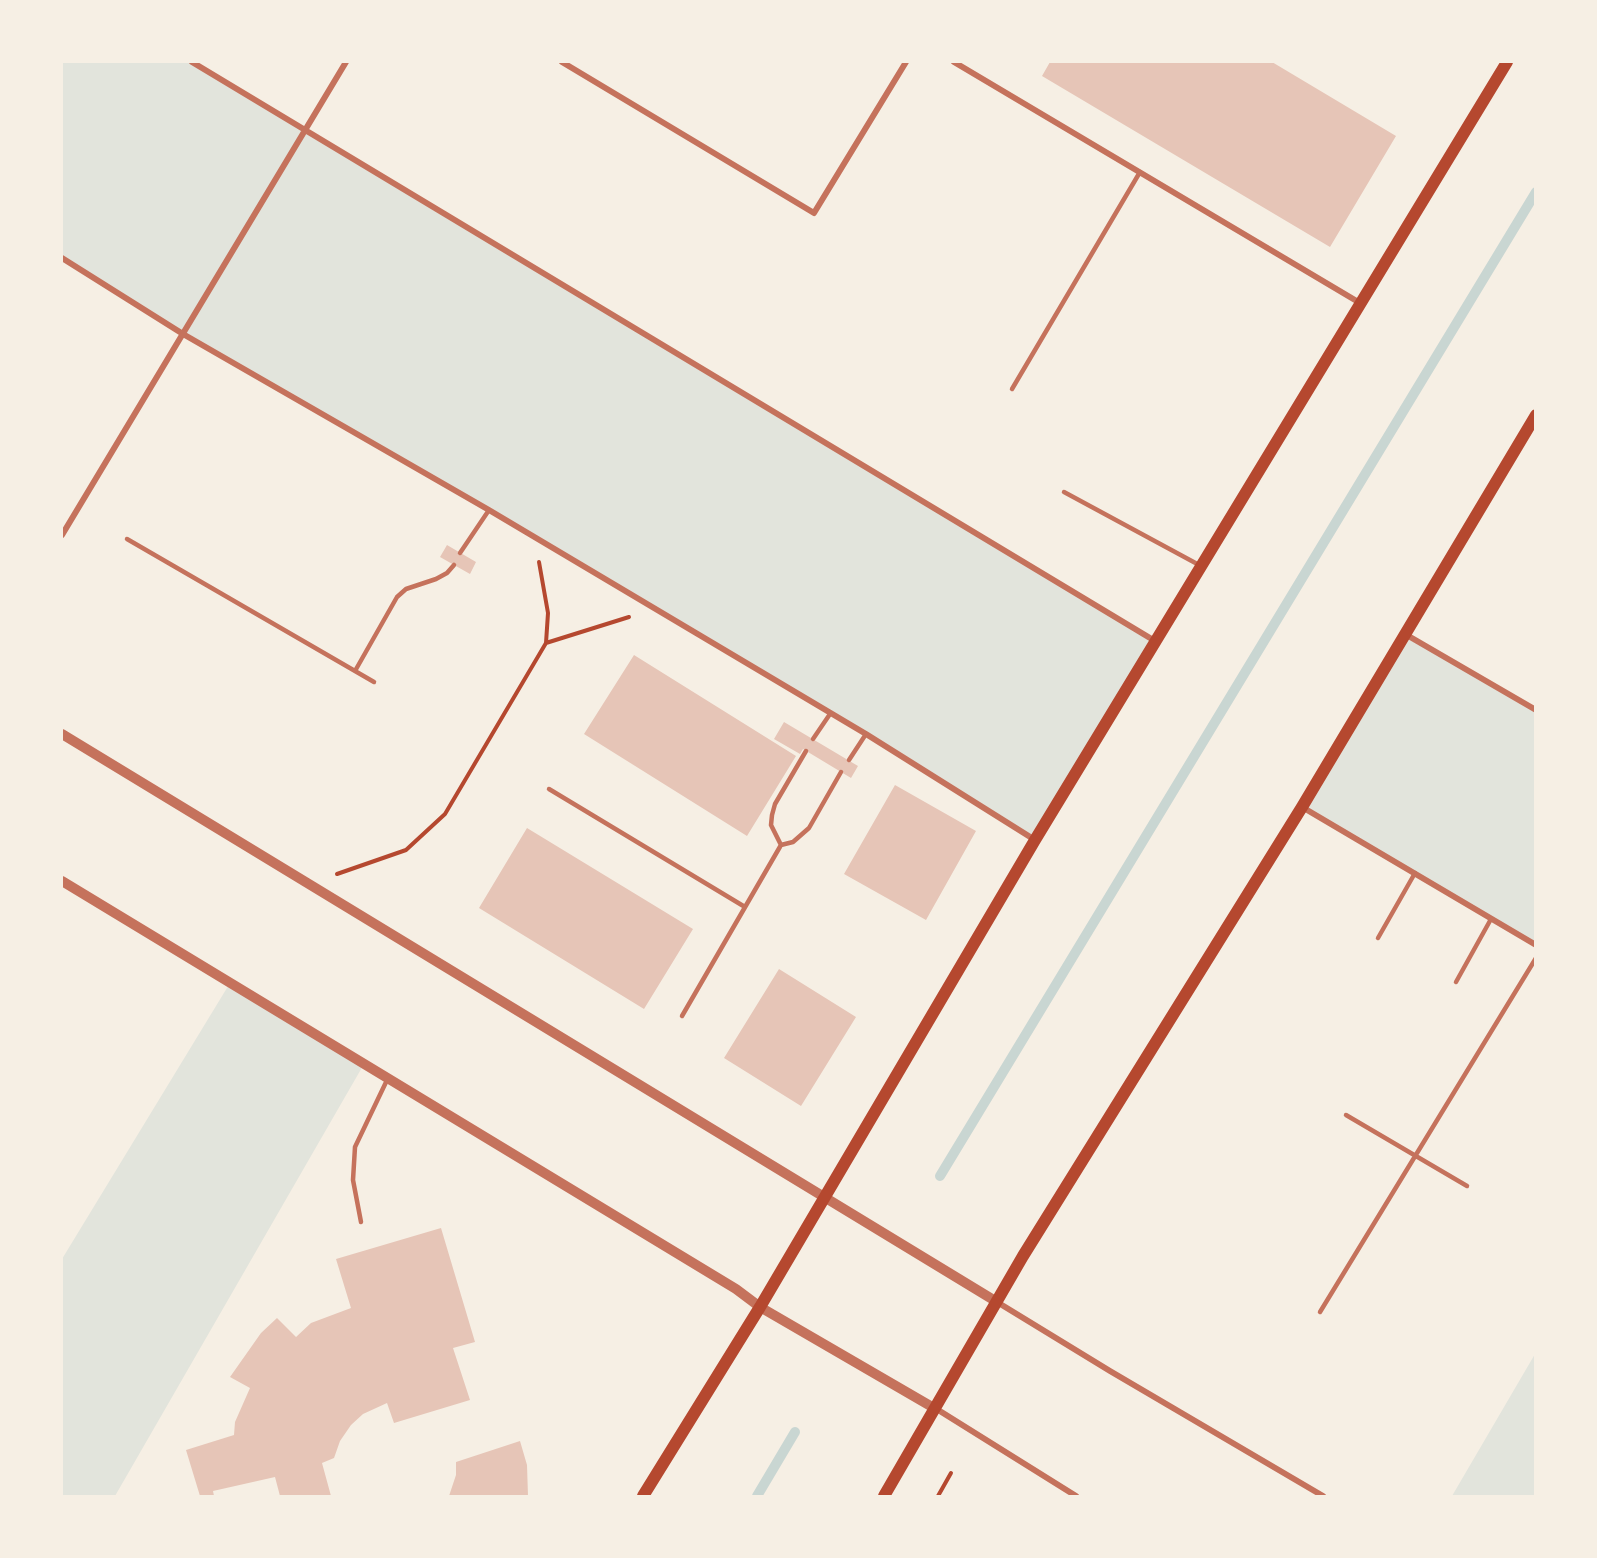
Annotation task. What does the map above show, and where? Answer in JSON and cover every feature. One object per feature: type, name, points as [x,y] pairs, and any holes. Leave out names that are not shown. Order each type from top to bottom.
[{"type":"main road","points":[[642,1497],[760,1307],[1155,641],[1508,62]]},
{"type":"main road","points":[[884,1497],[997,1302],[1302,807],[1536,415]]},
{"type":"street","points":[[192,62],[1155,641]]},
{"type":"street","points":[[62,536],[346,62]]},
{"type":"street","points":[[562,62],[814,213],[906,62]]},
{"type":"street","points":[[954,62],[1361,303]]},
{"type":"street","points":[[62,258],[183,334],[489,510],[866,734],[1035,840]]},
{"type":"street","points":[[1405,634],[1536,710]]},
{"type":"street","points":[[62,734],[997,1302],[1323,1497]]},
{"type":"street","points":[[1302,807],[1536,945]]},
{"type":"street","points":[[62,881],[736,1289],[760,1307],[934,1408],[1073,1496]]},
{"type":"lane","points":[[1012,389],[1140,172]]},
{"type":"lane","points":[[1064,492],[1201,566]]},
{"type":"lane","points":[[460,553],[489,510]]},
{"type":"lane","points":[[127,539],[374,682]]},
{"type":"lane","points":[[354,672],[397,597],[406,590],[447,573],[454,565]]},
{"type":"lane","points":[[813,739],[830,714]]},
{"type":"lane","points":[[849,760],[866,734]]},
{"type":"lane","points":[[781,845],[771,825],[772,815],[806,751]]},
{"type":"lane","points":[[681,1017],[781,845],[794,842],[809,828],[842,772]]},
{"type":"lane","points":[[549,789],[745,907]]},
{"type":"lane","points":[[1378,938],[1415,873]]},
{"type":"lane","points":[[1456,982],[1491,919]]},
{"type":"lane","points":[[1320,1312],[1536,958]]},
{"type":"lane","points":[[361,1222],[353,1180],[355,1147],[388,1078]]},
{"type":"lane","points":[[1346,1115],[1467,1186]]},
{"type":"path","points":[[310,884],[406,850],[445,814],[546,643],[548,613],[536,538]]},
{"type":"path","points":[[546,643],[656,610]]},
{"type":"path","points":[[938,1497],[951,1473]]},
{"type":"shaded area","points":[[62,62],[192,62],[1155,641],[1035,840],[866,734],[183,334],[62,258]]},
{"type":"shaded area","points":[[1405,634],[1535,710],[1535,945],[1302,807]]},
{"type":"shaded area","points":[[230,983],[364,1064],[115,1496],[62,1496],[62,1259]]},
{"type":"shaded area","points":[[1535,1354],[1535,1496],[1452,1496]]},
{"type":"building","points":[[1050,62],[1272,62],[1396,136],[1330,247],[1042,76]]},
{"type":"building","points":[[447,545],[476,562],[470,574],[440,557]]},
{"type":"building","points":[[634,655],[796,756],[747,836],[584,734]]},
{"type":"building","points":[[784,722],[858,766],[851,778],[803,749],[800,754],[774,739]]},
{"type":"building","points":[[895,785],[976,831],[926,920],[844,874]]},
{"type":"building","points":[[527,828],[693,929],[644,1009],[479,908]]},
{"type":"building","points":[[779,969],[856,1017],[801,1106],[724,1058]]},
{"type":"building","points":[[441,1228],[475,1342],[453,1348],[470,1400],[394,1423],[387,1403],[363,1414],[351,1425],[340,1441],[334,1458],[322,1463],[331,1496],[280,1496],[275,1477],[213,1491],[214,1496],[200,1496],[186,1450],[234,1435],[235,1422],[250,1388],[230,1377],[261,1333],[277,1318],[296,1337],[311,1323],[351,1308],[336,1259]]},
{"type":"building","points":[[520,1441],[527,1465],[528,1496],[449,1496],[456,1475],[456,1462]]},
{"type":"waterway","points":[[940,1176],[1536,192]]},
{"type":"waterway","points":[[757,1496],[795,1432]]}]
